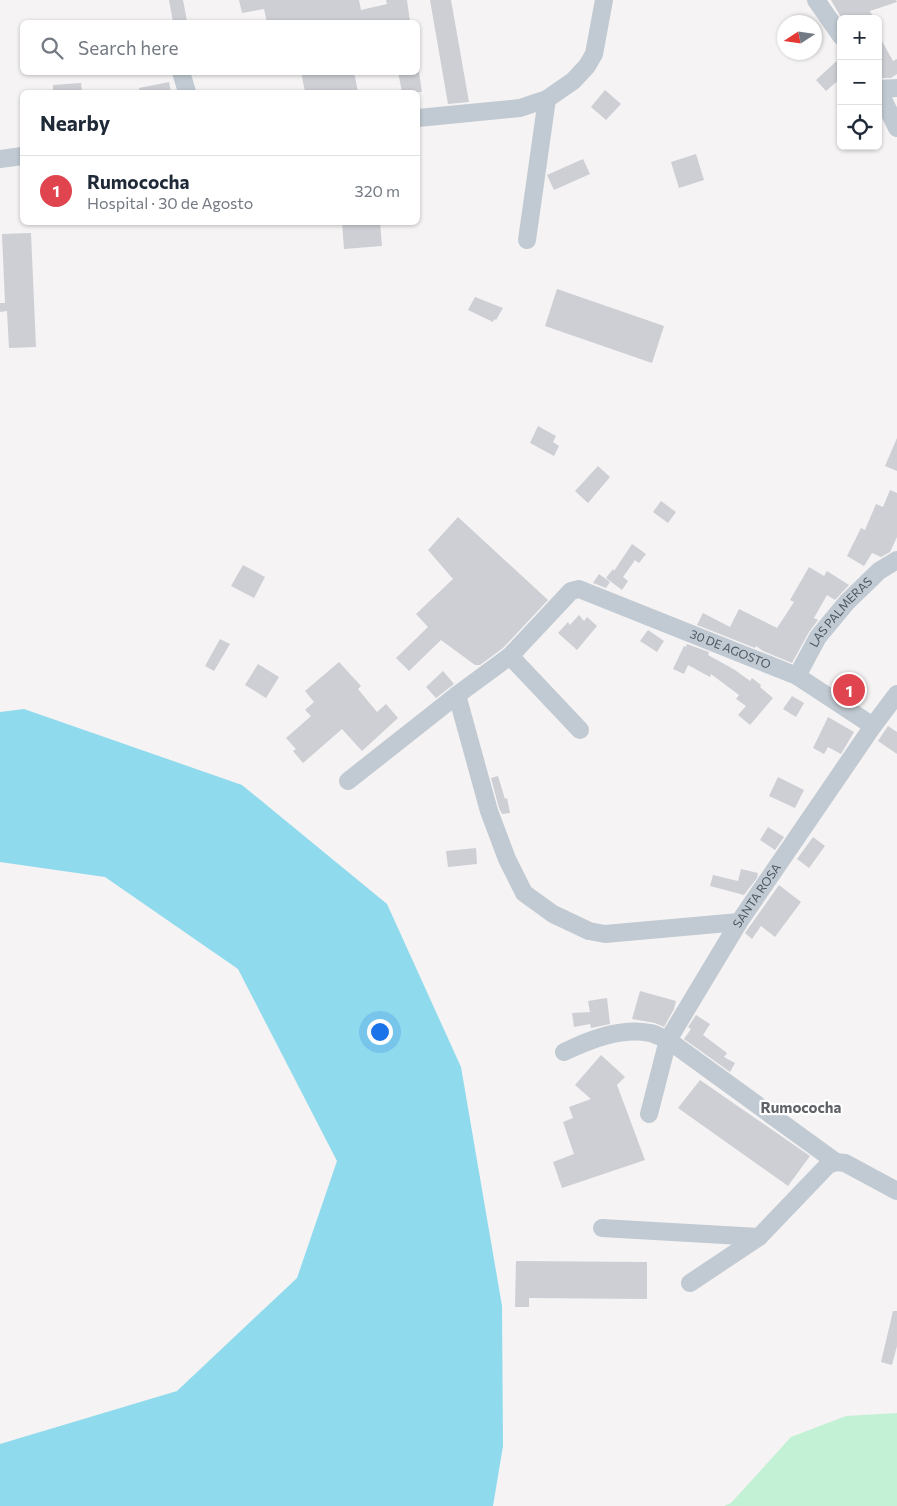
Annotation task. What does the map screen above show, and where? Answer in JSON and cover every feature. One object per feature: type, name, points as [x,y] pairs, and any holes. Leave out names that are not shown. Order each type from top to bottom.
[{"type":"street","points":[[420,118],[520,108],[547,99],[573,81],[587,66],[594,54],[604,0]]},
{"type":"street","points":[[816,0],[837,30]]},
{"type":"street","points":[[182,75],[186,90]]},
{"type":"street","points":[[882,89],[897,88]]},
{"type":"street","points":[[882,97],[897,128]]},
{"type":"street","points":[[527,240],[547,99]]},
{"type":"street","points":[[0,159],[20,156]]},
{"type":"street","name":"LAS PALMERAS","points":[[797,676],[818,637],[846,602],[879,571],[897,560]]},
{"type":"street","name":"30 DE AGOSTO","points":[[510,656],[571,591],[579,589],[797,676],[873,726]]},
{"type":"street","points":[[348,781],[457,695],[510,656],[580,730]]},
{"type":"street","name":"SANTA ROSA","points":[[649,1114],[668,1040],[739,922],[897,694]]},
{"type":"street","points":[[457,695],[489,811],[507,859],[524,893],[553,914],[589,931],[604,934],[739,922]]},
{"type":"street","points":[[564,1052],[589,1040],[620,1033],[651,1033],[668,1040],[836,1162]]},
{"type":"street","points":[[690,1283],[759,1237],[828,1164],[836,1162],[845,1163],[897,1191]]},
{"type":"street","points":[[602,1228],[759,1237]]},
{"type":"green space","points":[[897,1413],[897,1506],[724,1506],[731,1503],[791,1437],[846,1416]]},
{"type":"water","points":[[24,709],[242,785],[387,904],[461,1067],[502,1306],[503,1446],[493,1506],[0,1506],[0,1444],[177,1391],[297,1278],[337,1161],[238,969],[105,877],[0,862],[0,712]]},
{"type":"building","points":[[169,0],[183,0],[187,20],[173,20]]},
{"type":"building","points":[[239,0],[359,0],[361,10],[387,4],[386,0],[407,0],[410,20],[267,20],[264,9],[242,13]]},
{"type":"building","points":[[430,0],[451,0],[469,102],[448,104]]},
{"type":"building","points":[[831,0],[896,0],[897,2],[870,11],[872,15],[840,15]]},
{"type":"building","points":[[882,41],[893,61],[897,59],[897,74],[891,78],[882,78]]},
{"type":"building","points":[[837,61],[837,81],[826,91],[816,80]]},
{"type":"building","points":[[302,75],[355,75],[358,90],[305,90]]},
{"type":"building","points":[[399,75],[419,75],[422,92],[420,90],[402,90]]},
{"type":"building","points":[[169,82],[171,90],[140,90],[139,88]]},
{"type":"building","points":[[81,83],[82,90],[53,90],[53,85]]},
{"type":"building","points":[[605,90],[621,104],[606,120],[591,107]]},
{"type":"building","points":[[696,154],[704,180],[679,188],[671,162]]},
{"type":"building","points":[[583,159],[590,174],[554,190],[547,175]]},
{"type":"building","points":[[342,225],[380,225],[382,246],[344,249]]},
{"type":"building","points":[[31,233],[36,347],[9,348],[7,311],[0,312],[0,303],[5,303],[2,234]]},
{"type":"building","points":[[557,289],[664,326],[652,363],[545,326]]},
{"type":"building","points":[[475,297],[503,308],[496,320],[494,319],[493,322],[468,310]]},
{"type":"building","points":[[538,426],[556,436],[553,442],[559,446],[554,456],[530,443]]},
{"type":"building","points":[[897,438],[897,471],[885,466]]},
{"type":"building","points":[[598,466],[610,477],[588,503],[575,491]]},
{"type":"building","points":[[890,490],[897,493],[897,537],[890,552],[881,557],[872,553],[864,566],[847,556],[861,528],[865,530],[876,504],[883,507]]},
{"type":"building","points":[[661,501],[676,512],[668,523],[653,512]]},
{"type":"building","points":[[458,517],[548,600],[503,648],[480,665],[475,665],[441,640],[409,671],[396,658],[428,627],[416,614],[453,579],[428,550]]},
{"type":"building","points":[[632,544],[646,554],[639,563],[635,560],[623,577],[628,581],[622,590],[606,578],[613,569],[614,571]]},
{"type":"building","points":[[243,565],[265,577],[254,598],[231,586]]},
{"type":"building","points":[[809,567],[824,576],[827,571],[849,585],[835,600],[827,595],[814,618],[818,620],[792,663],[763,651],[756,646],[755,648],[697,625],[703,613],[730,627],[739,609],[777,628],[794,602],[790,600]]},
{"type":"building","points":[[599,574],[610,582],[606,588],[593,583]]},
{"type":"building","points":[[579,615],[584,621],[587,617],[597,626],[577,650],[558,633],[568,622],[570,625]]},
{"type":"building","points":[[648,630],[664,641],[657,652],[640,641]]},
{"type":"building","points":[[220,639],[230,644],[214,671],[205,666]]},
{"type":"building","points":[[687,644],[709,652],[708,655],[750,681],[752,678],[773,698],[750,725],[738,715],[746,706],[736,699],[739,695],[711,674],[710,677],[688,665],[684,674],[673,669],[684,646],[686,647]]},
{"type":"building","points":[[339,662],[361,686],[358,689],[377,712],[386,704],[398,718],[362,751],[342,729],[303,763],[293,751],[296,749],[286,738],[311,716],[305,710],[314,702],[305,691]]},
{"type":"building","points":[[258,664],[279,677],[266,698],[245,685]]},
{"type":"building","points":[[443,671],[454,684],[436,698],[426,687]]},
{"type":"building","points":[[792,696],[804,703],[796,717],[783,709]]},
{"type":"building","points":[[828,717],[854,732],[841,754],[828,747],[824,754],[813,748]]},
{"type":"building","points":[[888,726],[897,732],[897,754],[878,741]]},
{"type":"building","points":[[498,776],[505,799],[507,798],[510,813],[502,814],[499,808],[491,778]]},
{"type":"building","points":[[778,777],[804,790],[795,808],[769,796]]},
{"type":"building","points":[[768,827],[784,837],[775,850],[760,840]]},
{"type":"building","points":[[813,837],[825,846],[809,868],[797,859]]},
{"type":"building","points":[[476,848],[477,864],[448,867],[446,851]]},
{"type":"building","points":[[741,869],[758,873],[757,878],[744,895],[710,886],[713,875],[738,881]]},
{"type":"building","points":[[779,885],[801,902],[775,937],[761,926],[752,939],[745,933]]},
{"type":"building","points":[[640,991],[676,1001],[674,1009],[664,1027],[655,1023],[632,1019]]},
{"type":"building","points":[[607,998],[610,1024],[591,1028],[590,1024],[574,1027],[572,1013],[590,1012],[588,1001]]},
{"type":"building","points":[[696,1015],[710,1024],[703,1035],[727,1053],[724,1057],[735,1063],[730,1072],[684,1039],[691,1029],[688,1027]]},
{"type":"building","points":[[601,1055],[625,1077],[617,1085],[645,1160],[562,1188],[553,1162],[574,1154],[563,1122],[573,1118],[569,1107],[591,1099],[575,1085]]},
{"type":"building","points":[[700,1080],[810,1156],[788,1186],[678,1108]]},
{"type":"building","points":[[516,1261],[647,1262],[647,1299],[529,1298],[529,1307],[515,1307]]},
{"type":"building","points":[[893,1311],[897,1311],[897,1346],[892,1365],[881,1362]]},
{"type":"place","name":"Rumococha","points":[[849,690]]},
{"type":"district","name":"Rumococha","points":[[801,1108]]}]
